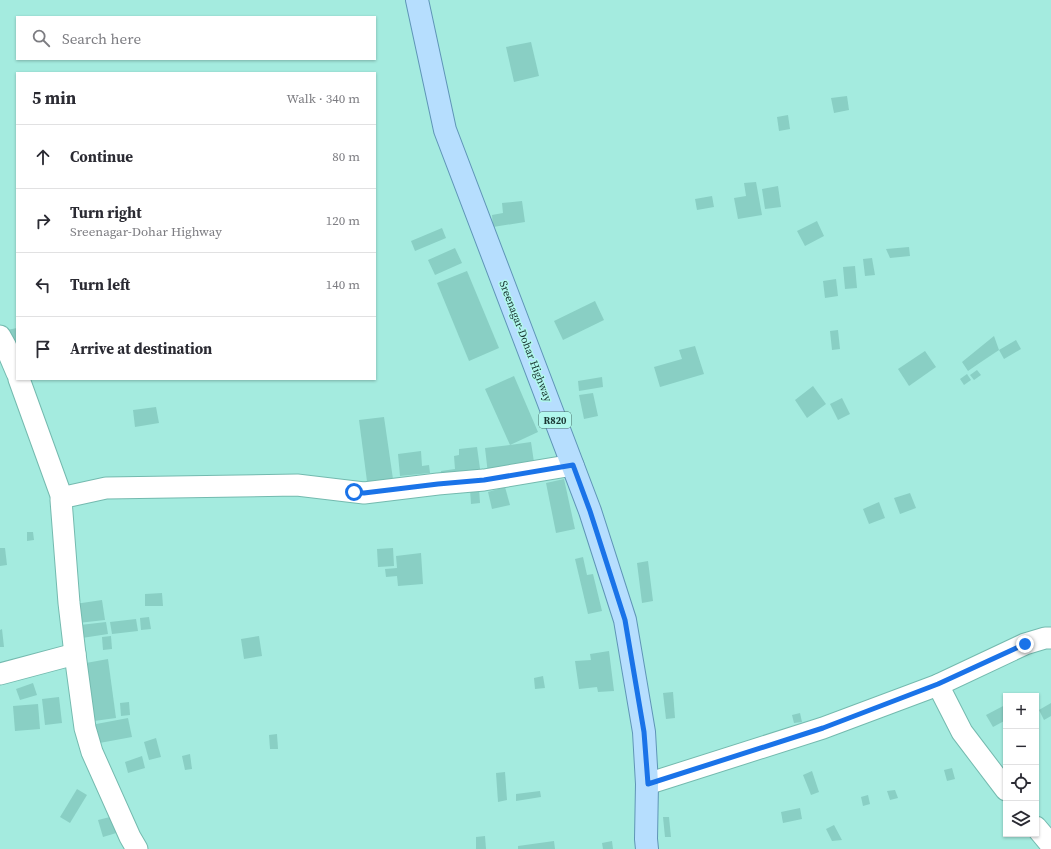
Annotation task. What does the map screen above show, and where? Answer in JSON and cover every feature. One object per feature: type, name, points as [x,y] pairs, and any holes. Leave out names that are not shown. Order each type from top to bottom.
[{"type":"main road","name":"Sreenagar-Dohar Highway","points":[[417,0],[445,130],[590,511],[625,620],[644,732],[648,784],[647,849]]},
{"type":"street","points":[[0,336],[16,371]]},
{"type":"street","points":[[19,380],[62,498],[74,654],[85,728],[92,752],[130,837],[137,849]]},
{"type":"street","points":[[62,498],[106,488],[297,485],[364,493],[484,480],[573,465]]},
{"type":"street","points":[[648,784],[823,728],[938,684],[1025,644],[1045,638],[1051,638]]},
{"type":"street","points":[[0,674],[74,654]]},
{"type":"street","points":[[938,684],[962,732],[1003,786]]},
{"type":"street","points":[[1039,831],[1051,845]]},
{"type":"building","points":[[531,42],[539,76],[514,82],[506,47]]},
{"type":"building","points":[[847,96],[849,110],[834,113],[831,98]]},
{"type":"building","points":[[788,115],[790,129],[779,131],[777,117]]},
{"type":"building","points":[[756,182],[762,215],[738,219],[734,198],[746,196],[744,183]]},
{"type":"building","points":[[778,186],[781,207],[765,209],[762,189]]},
{"type":"building","points":[[712,196],[714,207],[697,210],[695,199]]},
{"type":"building","points":[[522,201],[525,222],[493,227],[492,215],[503,213],[502,203]]},
{"type":"building","points":[[817,221],[824,236],[805,246],[797,231]]},
{"type":"building","points":[[442,228],[446,238],[415,251],[411,241]]},
{"type":"building","points":[[909,247],[910,256],[890,258],[886,249]]},
{"type":"building","points":[[455,248],[462,263],[435,275],[428,260]]},
{"type":"building","points":[[872,258],[875,275],[865,276],[863,259]]},
{"type":"building","points":[[855,266],[857,288],[845,289],[843,267]]},
{"type":"building","points":[[467,271],[499,348],[469,361],[437,283]]},
{"type":"building","points":[[836,279],[838,296],[825,298],[823,281]]},
{"type":"building","points":[[595,301],[604,320],[563,340],[554,321]]},
{"type":"building","points":[[16,328],[16,345],[7,330]]},
{"type":"building","points":[[838,330],[840,349],[832,350],[830,331]]},
{"type":"building","points":[[994,336],[999,350],[968,371],[962,362]]},
{"type":"building","points":[[1016,340],[1021,349],[1004,359],[999,350]]},
{"type":"building","points":[[695,346],[704,374],[660,387],[654,367],[682,359],[679,350]]},
{"type":"building","points":[[925,351],[936,367],[909,386],[898,369]]},
{"type":"building","points":[[977,370],[981,375],[974,380],[970,375]]},
{"type":"building","points":[[967,374],[971,380],[964,385],[960,379]]},
{"type":"building","points":[[514,376],[538,432],[510,445],[485,389]]},
{"type":"building","points":[[602,377],[603,387],[579,391],[578,381]]},
{"type":"building","points":[[813,386],[826,404],[807,418],[795,400]]},
{"type":"building","points":[[593,393],[598,416],[584,419],[579,395]]},
{"type":"building","points":[[842,398],[850,414],[838,420],[830,404]]},
{"type":"building","points":[[156,407],[159,423],[135,427],[133,410]]},
{"type":"building","points":[[384,417],[394,486],[368,489],[359,420]]},
{"type":"building","points":[[531,442],[535,469],[488,474],[485,448]]},
{"type":"building","points":[[477,447],[481,476],[442,480],[441,471],[455,469],[454,456],[459,455],[459,449]]},
{"type":"building","points":[[421,451],[422,466],[429,465],[430,473],[400,476],[398,454]]},
{"type":"building","points":[[564,479],[575,529],[556,533],[546,483]]},
{"type":"building","points":[[505,487],[510,505],[492,509],[488,492]]},
{"type":"building","points":[[470,489],[479,489],[480,503],[471,504]]},
{"type":"building","points":[[910,493],[916,508],[900,514],[894,498]]},
{"type":"building","points":[[879,502],[885,518],[869,524],[863,509]]},
{"type":"building","points":[[27,532],[33,532],[34,540],[27,541]]},
{"type":"building","points":[[0,548],[5,548],[7,565],[0,566]]},
{"type":"building","points":[[393,548],[394,566],[378,567],[377,549]]},
{"type":"building","points":[[421,553],[423,584],[398,586],[397,576],[386,577],[385,569],[397,568],[396,556]]},
{"type":"building","points":[[583,557],[587,575],[593,574],[602,611],[588,614],[575,559]]},
{"type":"building","points":[[648,561],[653,601],[642,603],[637,563]]},
{"type":"building","points":[[162,593],[163,606],[145,606],[145,594]]},
{"type":"building","points":[[102,600],[105,620],[78,623],[75,604]]},
{"type":"building","points":[[149,617],[151,629],[141,630],[140,618]]},
{"type":"building","points":[[136,619],[138,631],[112,634],[110,622]]},
{"type":"building","points":[[106,622],[108,634],[82,638],[80,625]]},
{"type":"building","points":[[2,629],[4,647],[0,647],[0,630]]},
{"type":"building","points":[[111,636],[112,649],[103,650],[102,637]]},
{"type":"building","points":[[259,636],[262,656],[244,659],[241,639]]},
{"type":"building","points":[[609,651],[614,691],[598,692],[597,687],[579,689],[575,661],[591,660],[590,654]]},
{"type":"building","points":[[108,659],[116,718],[94,721],[86,663]]},
{"type":"building","points":[[543,676],[545,688],[535,689],[534,678]]},
{"type":"building","points":[[33,683],[37,695],[20,700],[16,689]]},
{"type":"building","points":[[673,692],[675,718],[666,719],[663,693]]},
{"type":"building","points":[[59,697],[62,723],[45,725],[42,699]]},
{"type":"building","points":[[129,702],[130,715],[121,716],[120,703]]},
{"type":"building","points":[[1051,703],[1051,716],[1044,720],[1039,710]]},
{"type":"building","points":[[38,704],[40,729],[15,731],[13,706]]},
{"type":"building","points":[[1003,706],[1003,722],[993,727],[986,715]]},
{"type":"building","points":[[800,713],[802,722],[794,723],[792,715]]},
{"type":"building","points":[[128,718],[132,737],[94,744],[91,725]]},
{"type":"building","points":[[277,734],[278,749],[270,749],[269,735]]},
{"type":"building","points":[[156,738],[161,757],[149,760],[144,742]]},
{"type":"building","points":[[190,754],[192,769],[185,770],[182,756]]},
{"type":"building","points":[[142,756],[145,768],[128,773],[125,762]]},
{"type":"building","points":[[952,768],[955,779],[947,781],[944,770]]},
{"type":"building","points":[[812,771],[819,792],[811,795],[803,775]]},
{"type":"building","points":[[505,772],[507,800],[498,802],[496,773]]},
{"type":"building","points":[[77,789],[87,795],[70,823],[60,817]]},
{"type":"building","points":[[895,790],[898,798],[890,800],[887,791]]},
{"type":"building","points":[[540,791],[541,797],[516,801],[516,794]]},
{"type":"building","points":[[868,795],[870,804],[863,806],[861,797]]},
{"type":"building","points":[[800,808],[802,819],[783,823],[781,812]]},
{"type":"building","points":[[118,815],[123,831],[103,837],[98,820]]},
{"type":"building","points":[[663,817],[669,817],[671,837],[665,837]]},
{"type":"building","points":[[834,825],[842,840],[832,841],[826,829]]},
{"type":"building","points":[[485,836],[486,849],[476,849],[476,837]]},
{"type":"building","points":[[554,841],[555,849],[518,849],[518,846]]},
{"type":"building","points":[[612,841],[613,849],[603,849],[602,843]]},
{"type":"route","points":[[354,492],[364,493],[484,480],[573,465],[590,511],[625,620],[644,732],[648,784],[823,728],[938,684],[1025,644]]}]
